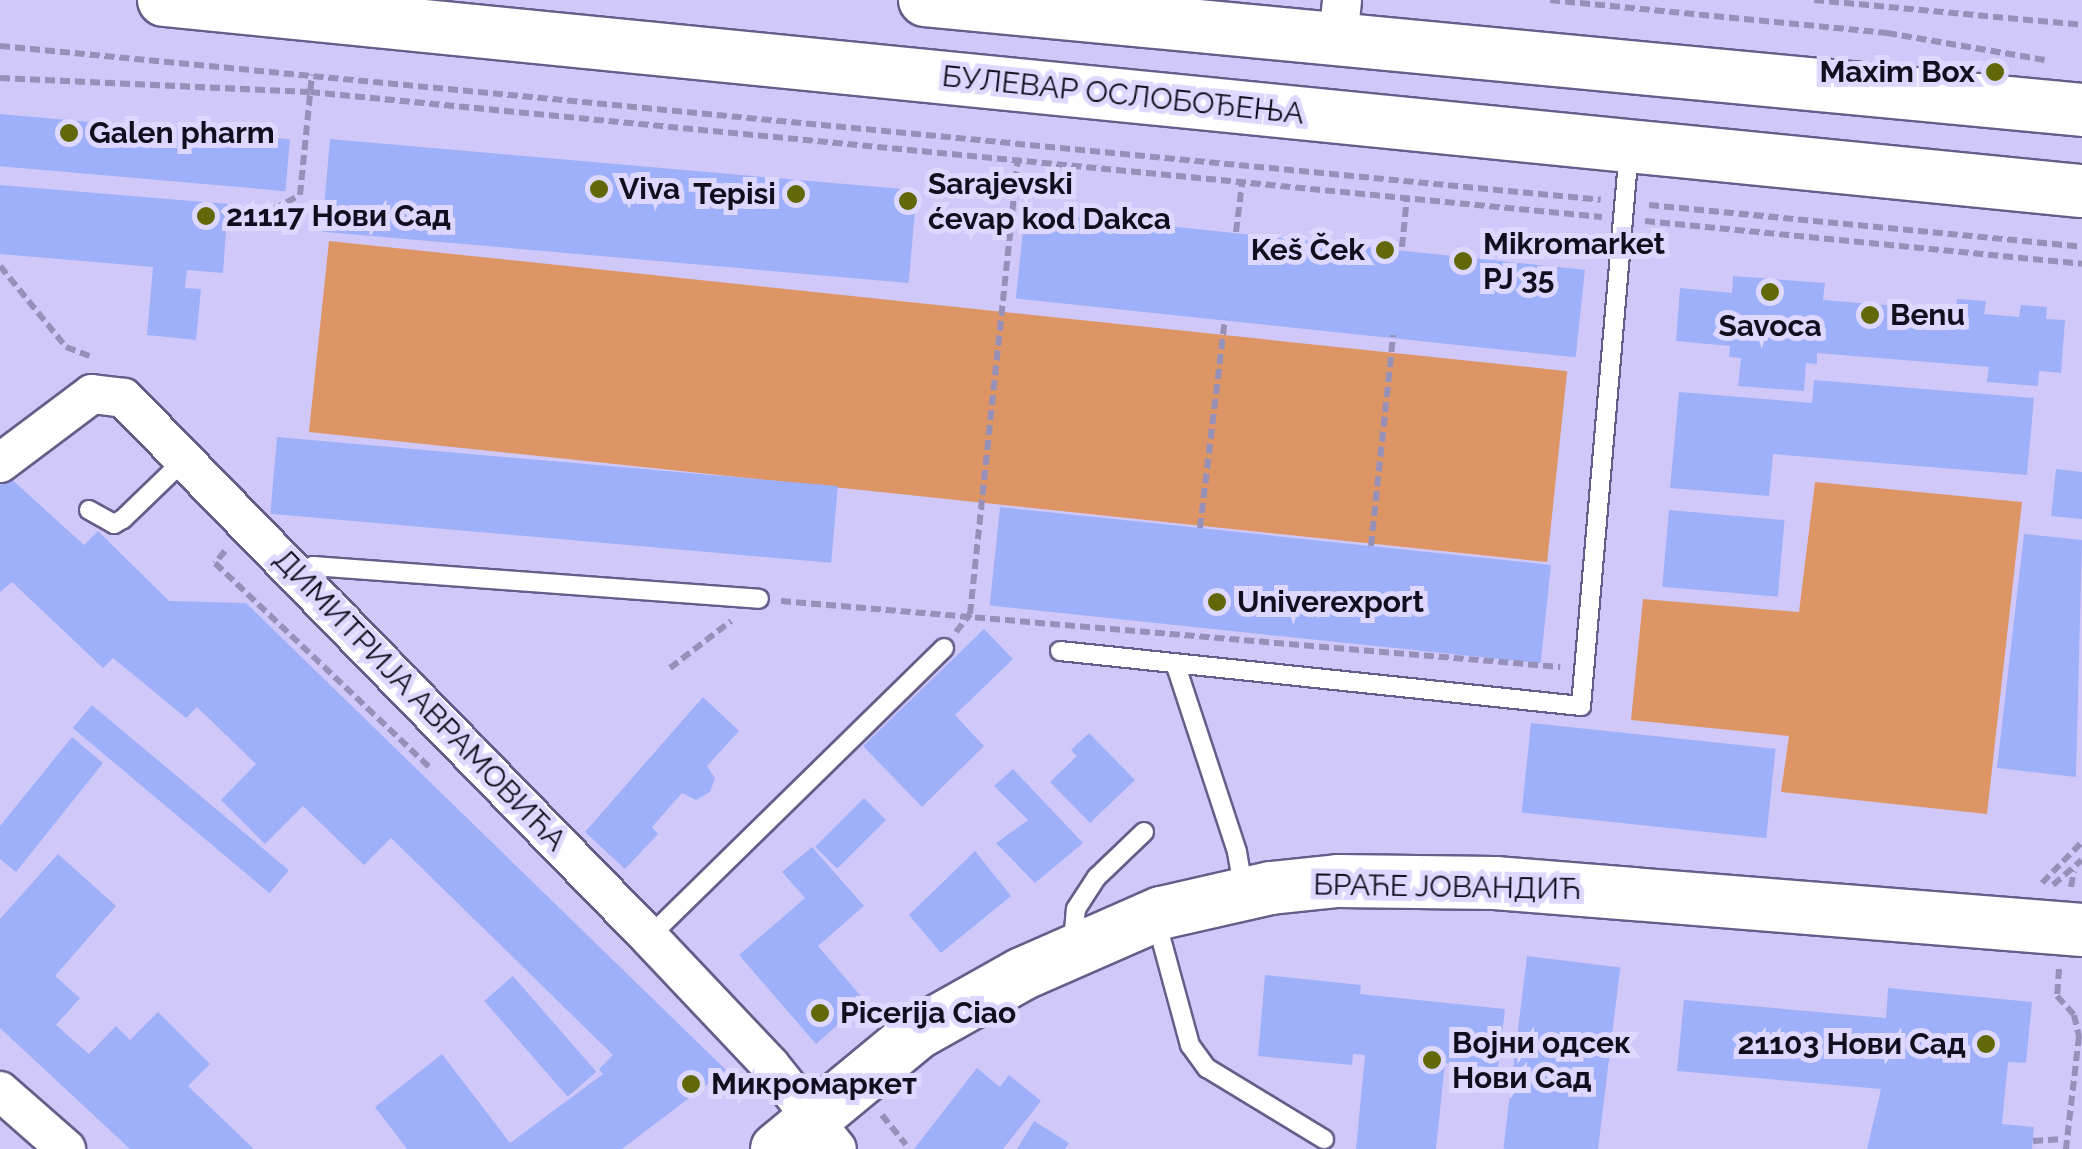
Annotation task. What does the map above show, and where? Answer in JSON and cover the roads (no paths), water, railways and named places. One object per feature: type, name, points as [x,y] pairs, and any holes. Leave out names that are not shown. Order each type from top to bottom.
[{"type":"main road","name":"БУЛЕВАР ОСЛОБОЂЕЊА","points":[[164,0],[2082,191]]},
{"type":"main road","points":[[925,0],[1340,19],[2082,110]]},
{"type":"main road","name":"БРАЋЕ ЈОВАНДИЋ","points":[[808,1138],[918,1033],[1073,948],[1154,915],[1244,893],[1338,881],[1495,882],[2070,948]]},
{"type":"street","name":"ДИМИТРИЈА АВРАМОВИЋА","points":[[0,463],[92,394],[110,392],[136,409],[301,574],[649,937],[808,1138]]},
{"type":"street","points":[[0,1091],[66,1149]]},
{"type":"lane","points":[[1060,651],[1582,706],[1629,146]]},
{"type":"lane","points":[[89,510],[114,524],[184,460]]},
{"type":"lane","points":[[301,574],[313,566],[759,599]]},
{"type":"lane","points":[[649,937],[944,648]]},
{"type":"lane","points":[[1175,663],[1232,833],[1244,893]]},
{"type":"lane","points":[[1073,948],[1076,909],[1097,877],[1144,832]]},
{"type":"lane","points":[[1154,915],[1190,1045],[1207,1068],[1324,1139]]},
{"type":"place","name":"Maxim Box","points":[[1995,72]]},
{"type":"place","name":"Galen pharm","points":[[69,133]]},
{"type":"place","name":"Viva","points":[[599,189]]},
{"type":"place","name":"Tepisi","points":[[796,194]]},
{"type":"place","name":"Sarajevski ćevap kod Dakca","points":[[908,201]]},
{"type":"place","name":"21117 Нови Сад","points":[[206,216]]},
{"type":"place","name":"Keš Ček","points":[[1385,250]]},
{"type":"place","name":"Mikromarket PJ 35","points":[[1463,261]]},
{"type":"place","name":"Savoca","points":[[1770,292]]},
{"type":"place","name":"Benu","points":[[1870,315]]},
{"type":"place","name":"Univerexport","points":[[1217,602]]},
{"type":"place","name":"Picerija Ciao","points":[[820,1013]]},
{"type":"place","name":"21103 Нови Сад","points":[[1986,1044]]},
{"type":"place","name":"Војни одсек Нови Сад","points":[[1432,1060]]},
{"type":"place","name":"Микромаркет","points":[[691,1084]]}]
